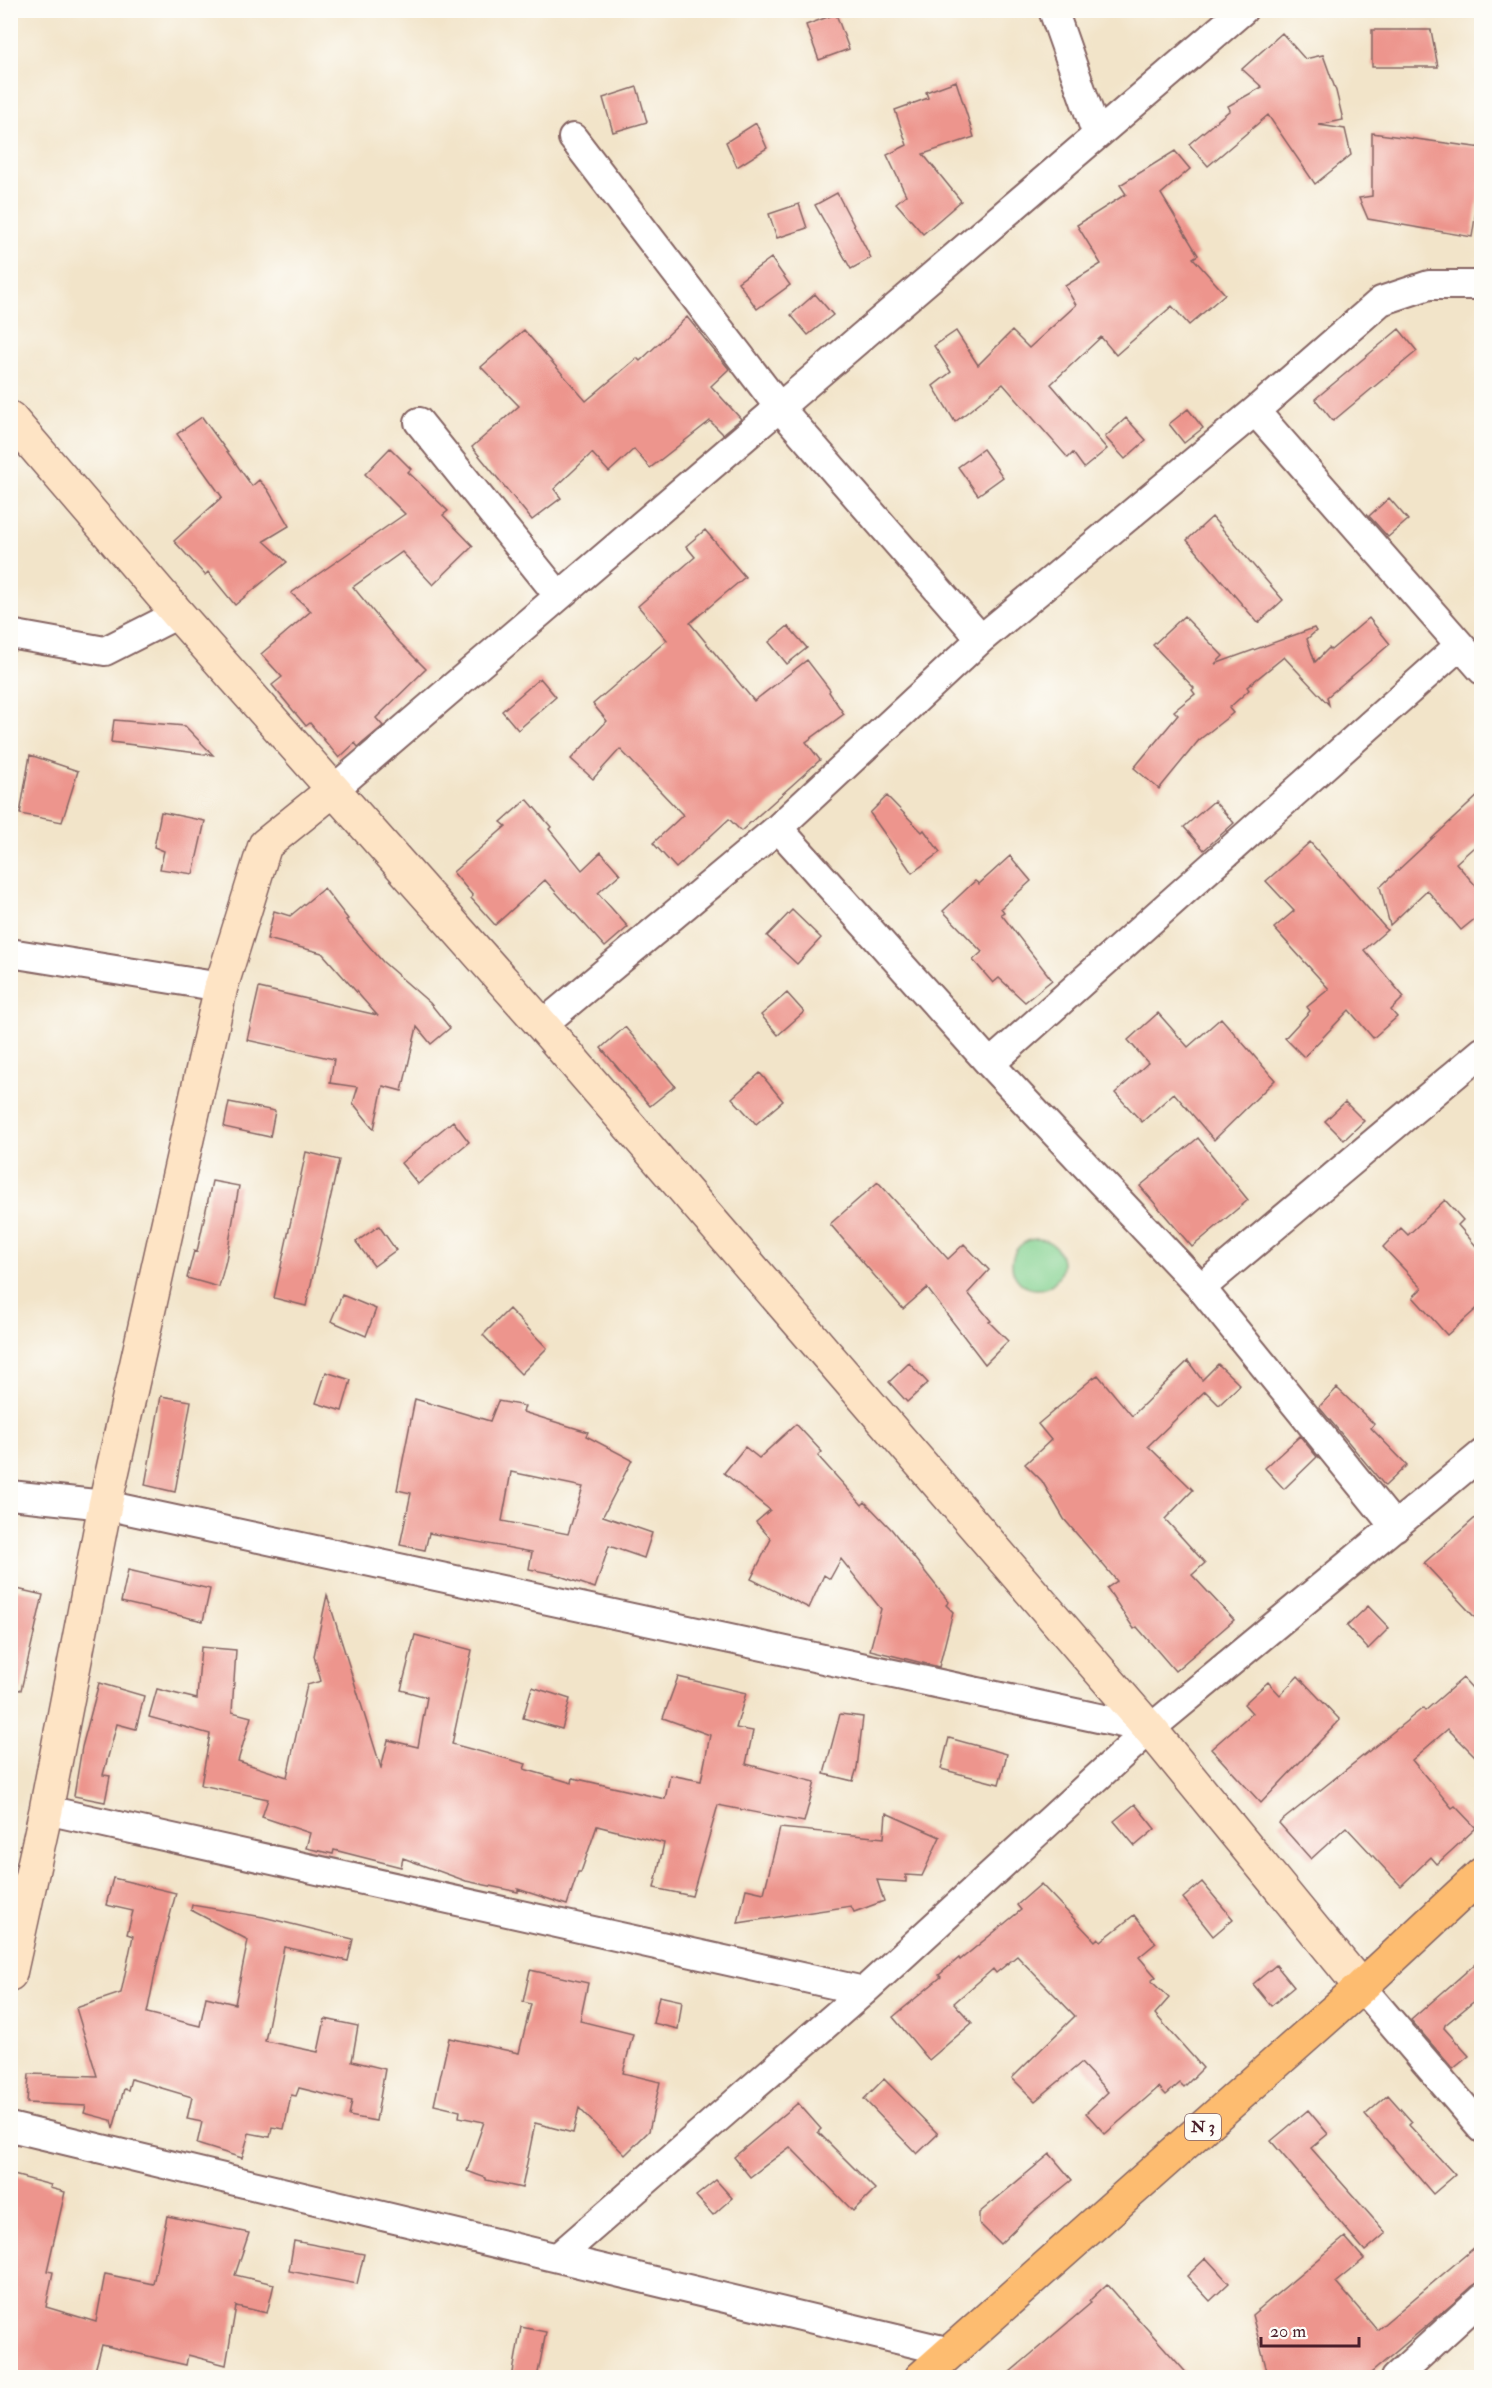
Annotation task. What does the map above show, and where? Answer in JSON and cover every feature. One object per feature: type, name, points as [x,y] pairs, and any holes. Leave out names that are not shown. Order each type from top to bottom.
[{"type":"main road","points":[[10,418],[178,614],[542,1025],[1150,1729],[1361,1987]]},
{"type":"main road","points":[[10,1974],[46,1810],[105,1505],[221,987],[265,845],[333,790]]},
{"type":"main road","name":"N 3","points":[[921,2378],[1361,1987],[1482,1874]]},
{"type":"street","points":[[1053,10],[1097,135]]},
{"type":"street","points":[[333,790],[1243,10]]},
{"type":"street","points":[[573,138],[779,407],[981,639]]},
{"type":"street","points":[[542,1025],[778,828],[981,639],[1256,411],[1381,301],[1429,285],[1482,285]]},
{"type":"street","points":[[1256,411],[1482,670]]},
{"type":"street","points":[[419,423],[559,596]]},
{"type":"street","points":[[10,634],[105,651],[178,614]]},
{"type":"street","points":[[990,1064],[1460,645]]},
{"type":"street","points":[[778,828],[990,1064],[1201,1288],[1395,1527]]},
{"type":"street","points":[[10,953],[221,987]]},
{"type":"street","points":[[1201,1288],[1482,1052]]},
{"type":"street","points":[[558,2257],[864,1991],[1150,1729],[1482,1454]]},
{"type":"street","points":[[10,1495],[105,1505],[1150,1729]]},
{"type":"street","points":[[46,1810],[864,1991]]},
{"type":"street","points":[[1361,1987],[1482,2128]]},
{"type":"street","points":[[10,2127],[951,2352]]},
{"type":"street","points":[[1395,2378],[1482,2298]]},
{"type":"green space","points":[[1037,1239],[1051,1243],[1058,1250],[1062,1264],[1058,1278],[1051,1285],[1037,1289],[1023,1285],[1016,1278],[1012,1264],[1016,1250],[1023,1243]]},
{"type":"building","points":[[836,14],[849,49],[819,60],[806,25]]},
{"type":"building","points":[[1372,30],[1431,30],[1438,67],[1372,67]]},
{"type":"building","points":[[1282,33],[1305,59],[1323,55],[1336,91],[1343,120],[1319,125],[1345,129],[1351,155],[1315,184],[1268,115],[1208,166],[1189,144],[1230,110],[1228,106],[1262,87],[1242,69]]},
{"type":"building","points":[[956,81],[974,137],[923,154],[961,201],[923,234],[896,203],[906,195],[887,155],[907,145],[895,110],[928,98],[926,92]]},
{"type":"building","points":[[637,87],[647,122],[613,132],[603,98]]},
{"type":"building","points":[[756,123],[767,148],[737,167],[726,142]]},
{"type":"building","points":[[1372,133],[1482,148],[1482,173],[1472,237],[1368,219],[1359,198],[1372,196]]},
{"type":"building","points":[[1175,151],[1190,169],[1161,194],[1198,255],[1193,258],[1225,294],[1189,325],[1172,306],[1116,355],[1101,337],[1051,384],[1107,449],[1084,468],[1073,453],[1068,458],[1003,384],[955,422],[933,386],[951,372],[934,346],[956,331],[978,365],[1012,331],[1029,348],[1076,305],[1065,286],[1101,264],[1077,225],[1126,194],[1120,185]]},
{"type":"building","points":[[837,193],[871,258],[851,269],[815,205]]},
{"type":"building","points":[[799,204],[807,228],[777,238],[769,214]]},
{"type":"building","points":[[771,258],[790,285],[757,309],[738,282]]},
{"type":"building","points":[[815,294],[833,315],[808,335],[791,315]]},
{"type":"building","points":[[687,317],[729,369],[711,386],[741,419],[723,434],[710,421],[650,468],[634,449],[609,472],[592,453],[554,489],[561,498],[532,520],[472,447],[519,406],[481,367],[524,330],[586,401],[637,358],[640,361]]},
{"type":"building","points":[[1399,329],[1417,351],[1333,421],[1315,399]]},
{"type":"building","points":[[1188,409],[1203,428],[1184,443],[1169,424]]},
{"type":"building","points":[[202,417],[252,486],[259,480],[268,490],[289,526],[264,541],[287,562],[235,605],[208,572],[205,575],[174,541],[222,497],[177,434]]},
{"type":"building","points":[[1126,418],[1146,440],[1125,459],[1105,437]]},
{"type":"building","points":[[390,448],[411,469],[408,472],[448,511],[443,515],[473,546],[433,585],[402,552],[353,587],[395,638],[426,669],[376,718],[383,726],[358,747],[355,743],[339,758],[310,723],[306,726],[272,685],[282,677],[261,654],[311,611],[291,593],[405,514],[365,474]]},
{"type":"building","points":[[983,449],[1003,477],[978,495],[958,467]]},
{"type":"building","points":[[1389,498],[1408,520],[1388,537],[1369,516]]},
{"type":"building","points":[[1212,517],[1283,600],[1258,623],[1187,540]]},
{"type":"building","points":[[705,530],[745,577],[690,623],[754,701],[807,660],[830,690],[829,692],[844,714],[806,742],[820,760],[741,831],[729,819],[676,868],[653,843],[683,815],[620,749],[593,779],[571,759],[607,721],[593,704],[667,640],[638,606],[695,557],[686,546]]},
{"type":"building","points":[[1184,616],[1223,656],[1215,664],[1314,628],[1316,631],[1307,639],[1315,662],[1329,648],[1331,650],[1369,618],[1390,644],[1327,697],[1329,705],[1284,657],[1247,687],[1249,690],[1229,708],[1233,713],[1199,740],[1159,789],[1134,768],[1178,715],[1174,711],[1195,694],[1192,690],[1194,688],[1153,645]]},
{"type":"building","points":[[788,626],[807,648],[787,664],[769,642]]},
{"type":"building","points":[[540,678],[556,697],[518,730],[502,711]]},
{"type":"building","points":[[114,720],[185,726],[213,755],[111,742]]},
{"type":"building","points":[[30,755],[78,771],[62,822],[20,814]]},
{"type":"building","points":[[1482,792],[1482,840],[1456,863],[1482,893],[1482,913],[1461,930],[1427,890],[1390,925],[1380,887]]},
{"type":"building","points":[[887,796],[922,832],[924,830],[940,852],[912,873],[870,813]]},
{"type":"building","points":[[527,799],[551,827],[549,829],[582,870],[601,852],[620,874],[598,893],[628,927],[605,947],[545,880],[495,925],[471,898],[473,896],[453,872],[506,826],[501,822]]},
{"type":"building","points":[[1214,801],[1234,823],[1204,850],[1184,827]]},
{"type":"building","points":[[161,812],[205,821],[193,874],[160,869],[164,851],[154,847]]},
{"type":"building","points":[[1310,842],[1387,930],[1364,950],[1404,997],[1391,1010],[1397,1017],[1373,1038],[1349,1010],[1304,1057],[1285,1038],[1310,1011],[1307,1007],[1329,989],[1274,928],[1294,911],[1266,881]]},
{"type":"building","points":[[1010,856],[1031,881],[1001,908],[1004,912],[1001,914],[1052,980],[1025,1002],[999,978],[993,983],[973,960],[982,952],[943,911],[975,881],[979,884]]},
{"type":"building","points":[[324,888],[348,919],[346,920],[383,962],[430,1003],[450,1028],[431,1044],[417,1027],[402,1091],[383,1086],[374,1129],[353,1103],[358,1087],[330,1083],[334,1059],[247,1040],[259,988],[377,1015],[322,953],[267,939],[274,911],[290,916]]},
{"type":"building","points":[[792,910],[821,938],[797,964],[767,936]]},
{"type":"building","points":[[787,993],[804,1012],[778,1035],[761,1015]]},
{"type":"building","points":[[1158,1013],[1188,1047],[1221,1018],[1275,1080],[1214,1140],[1174,1093],[1142,1122],[1115,1093],[1148,1063],[1128,1040]]},
{"type":"building","points":[[625,1027],[675,1086],[650,1106],[601,1048]]},
{"type":"building","points":[[760,1073],[783,1101],[756,1124],[732,1098]]},
{"type":"building","points":[[229,1102],[275,1111],[270,1137],[224,1127]]},
{"type":"building","points":[[1345,1102],[1364,1121],[1344,1140],[1325,1121]]},
{"type":"building","points":[[453,1121],[469,1142],[418,1184],[401,1163]]},
{"type":"building","points":[[1198,1138],[1248,1200],[1192,1247],[1140,1186]]},
{"type":"building","points":[[306,1152],[339,1160],[306,1306],[274,1298]]},
{"type":"building","points":[[212,1181],[239,1186],[219,1287],[187,1278],[194,1251],[197,1252]]},
{"type":"building","points":[[878,1182],[948,1259],[964,1244],[989,1270],[968,1293],[991,1321],[989,1322],[1008,1341],[985,1364],[927,1288],[903,1309],[830,1224]]},
{"type":"building","points":[[1445,1200],[1463,1220],[1458,1225],[1482,1253],[1482,1304],[1447,1335],[1413,1297],[1422,1288],[1383,1247],[1401,1228],[1408,1235]]},
{"type":"building","points":[[379,1226],[396,1250],[374,1266],[356,1242]]},
{"type":"building","points":[[342,1295],[376,1309],[366,1336],[331,1321]]},
{"type":"building","points":[[509,1309],[547,1348],[521,1374],[483,1335]]},
{"type":"building","points":[[1188,1361],[1202,1380],[1218,1364],[1240,1385],[1219,1405],[1205,1391],[1148,1446],[1193,1490],[1165,1519],[1205,1563],[1192,1575],[1234,1620],[1175,1671],[1137,1627],[1134,1629],[1107,1588],[1117,1581],[1064,1519],[1042,1481],[1025,1464],[1051,1440],[1038,1424],[1093,1378],[1098,1375],[1132,1416]]},
{"type":"building","points":[[909,1363],[928,1383],[907,1402],[889,1382]]},
{"type":"building","points":[[326,1372],[351,1380],[342,1411],[316,1403]]},
{"type":"building","points":[[1337,1388],[1374,1424],[1371,1428],[1407,1465],[1385,1486],[1319,1407]]},
{"type":"building","points":[[161,1396],[191,1401],[175,1492],[145,1485]]},
{"type":"building","points":[[415,1399],[490,1421],[498,1401],[525,1406],[523,1412],[588,1432],[586,1436],[632,1460],[603,1516],[652,1533],[644,1558],[609,1546],[595,1588],[554,1574],[529,1569],[532,1552],[429,1533],[425,1550],[400,1545],[411,1493],[397,1490]],"holes":[[[511,1472],[583,1487],[568,1534],[502,1521]]]},
{"type":"building","points":[[796,1424],[822,1452],[818,1456],[862,1505],[865,1502],[892,1530],[949,1602],[946,1605],[953,1612],[939,1667],[870,1650],[881,1609],[841,1559],[830,1579],[824,1575],[809,1608],[751,1579],[771,1539],[756,1522],[770,1510],[724,1473],[745,1447],[759,1458]]},
{"type":"building","points":[[1300,1436],[1317,1457],[1284,1489],[1265,1468]]},
{"type":"building","points":[[1482,1512],[1482,1625],[1424,1563]]},
{"type":"building","points":[[128,1570],[210,1589],[203,1621],[121,1602]]},
{"type":"building","points":[[17,1589],[43,1595],[21,1690],[10,1689],[10,1619]]},
{"type":"building","points":[[327,1595],[381,1768],[388,1740],[418,1747],[427,1697],[401,1690],[415,1635],[472,1650],[452,1744],[526,1764],[524,1769],[572,1783],[573,1778],[665,1799],[670,1775],[701,1781],[710,1735],[663,1718],[678,1677],[746,1693],[736,1728],[753,1731],[746,1764],[815,1782],[804,1822],[718,1805],[692,1896],[654,1888],[664,1843],[597,1826],[567,1905],[518,1889],[518,1892],[466,1881],[403,1858],[401,1867],[334,1850],[333,1854],[306,1848],[310,1833],[262,1817],[268,1799],[201,1785],[210,1734],[149,1717],[157,1689],[197,1699],[201,1647],[236,1650],[232,1712],[251,1717],[238,1761],[287,1777],[307,1685],[321,1681],[314,1656]]},
{"type":"building","points":[[1368,1606],[1389,1628],[1368,1649],[1347,1626]]},
{"type":"building","points":[[1298,1676],[1340,1720],[1261,1803],[1211,1749],[1252,1713],[1244,1704],[1268,1682],[1280,1695]]},
{"type":"building","points":[[1463,1678],[1482,1699],[1482,1763],[1448,1729],[1412,1760],[1452,1808],[1455,1806],[1476,1828],[1437,1864],[1431,1857],[1401,1886],[1346,1827],[1311,1859],[1279,1823],[1423,1708],[1425,1711]]},
{"type":"building","points":[[99,1683],[144,1696],[136,1729],[117,1724],[103,1775],[110,1776],[105,1802],[74,1796],[82,1747]]},
{"type":"building","points":[[532,1687],[570,1699],[562,1729],[523,1718]]},
{"type":"building","points":[[840,1714],[863,1717],[857,1768],[853,1781],[824,1774]]},
{"type":"building","points":[[949,1738],[1007,1754],[999,1784],[941,1769]]},
{"type":"building","points":[[1135,1804],[1155,1829],[1135,1846],[1114,1821]]},
{"type":"building","points":[[886,1813],[940,1837],[922,1876],[906,1875],[906,1882],[877,1880],[884,1901],[854,1912],[851,1906],[738,1923],[746,1889],[764,1893],[780,1828],[884,1838]]},
{"type":"building","points":[[113,1878],[176,1893],[147,2013],[200,2026],[206,1997],[235,2004],[248,1940],[191,1910],[192,1905],[263,1917],[353,1939],[348,1961],[284,1947],[265,2041],[318,2052],[325,2019],[358,2026],[352,2061],[385,2069],[376,2121],[349,2116],[352,2101],[299,2088],[296,2096],[291,2095],[284,2129],[272,2127],[270,2137],[249,2133],[242,2158],[197,2144],[202,2122],[187,2119],[192,2097],[131,2079],[128,2090],[124,2089],[113,2129],[111,2120],[84,2113],[86,2106],[27,2103],[29,2074],[97,2076],[76,2008],[121,1993],[133,1936],[127,1934],[133,1911],[106,1905]]},
{"type":"building","points":[[1202,1882],[1233,1919],[1213,1936],[1183,1898]]},
{"type":"building","points":[[1041,1884],[1095,1941],[1098,1938],[1101,1941],[1134,1915],[1156,1943],[1139,1957],[1156,1977],[1151,1981],[1169,1998],[1155,2014],[1203,2068],[1184,2087],[1180,2083],[1166,2095],[1159,2087],[1105,2134],[1086,2113],[1108,2092],[1081,2063],[1035,2101],[1012,2078],[1075,2016],[1017,1956],[996,1973],[993,1969],[954,2003],[972,2023],[929,2060],[893,2017],[941,1977],[939,1975],[959,1958],[960,1960],[1021,1910],[1017,1905]]},
{"type":"building","points":[[1482,1958],[1482,1995],[1444,2028],[1469,2056],[1453,2069],[1411,2020]]},
{"type":"building","points":[[1276,1965],[1294,1987],[1271,2006],[1253,1984]]},
{"type":"building","points":[[530,1970],[588,1983],[580,2021],[633,2034],[623,2073],[660,2082],[649,2131],[625,2155],[579,2108],[573,2133],[535,2123],[522,2188],[486,2180],[486,2178],[467,2171],[484,2122],[459,2117],[460,2111],[434,2105],[449,2038],[519,2053],[531,2004],[523,2002]]},
{"type":"building","points":[[659,1996],[682,2001],[678,2029],[653,2023]]},
{"type":"building","points":[[884,2079],[938,2134],[917,2154],[864,2099]]},
{"type":"building","points":[[1388,2095],[1412,2122],[1409,2125],[1455,2175],[1433,2194],[1365,2115]]},
{"type":"building","points":[[798,2103],[821,2129],[818,2132],[875,2189],[853,2211],[790,2147],[750,2177],[734,2157]]},
{"type":"building","points":[[1308,2110],[1328,2134],[1311,2148],[1386,2233],[1365,2251],[1271,2141]]},
{"type":"building","points":[[1050,2154],[1072,2180],[1035,2210],[1000,2244],[979,2223],[979,2213]]},
{"type":"building","points":[[10,2174],[51,2185],[50,2188],[65,2192],[47,2271],[53,2272],[46,2307],[96,2322],[105,2274],[153,2284],[167,2216],[249,2233],[235,2275],[274,2284],[267,2313],[236,2306],[226,2365],[188,2355],[186,2365],[102,2345],[93,2378],[10,2378]]},
{"type":"building","points":[[716,2180],[732,2198],[713,2215],[696,2196]]},
{"type":"building","points":[[1345,2237],[1364,2259],[1336,2282],[1377,2330],[1482,2241],[1482,2279],[1365,2378],[1269,2378],[1252,2315]]},
{"type":"building","points":[[294,2241],[364,2254],[357,2284],[289,2271]]},
{"type":"building","points":[[1206,2258],[1229,2283],[1210,2301],[1187,2276]]},
{"type":"building","points":[[1107,2284],[1191,2378],[1003,2378],[1091,2303],[1089,2301]]},
{"type":"building","points":[[521,2327],[546,2332],[537,2378],[512,2378]]}]
